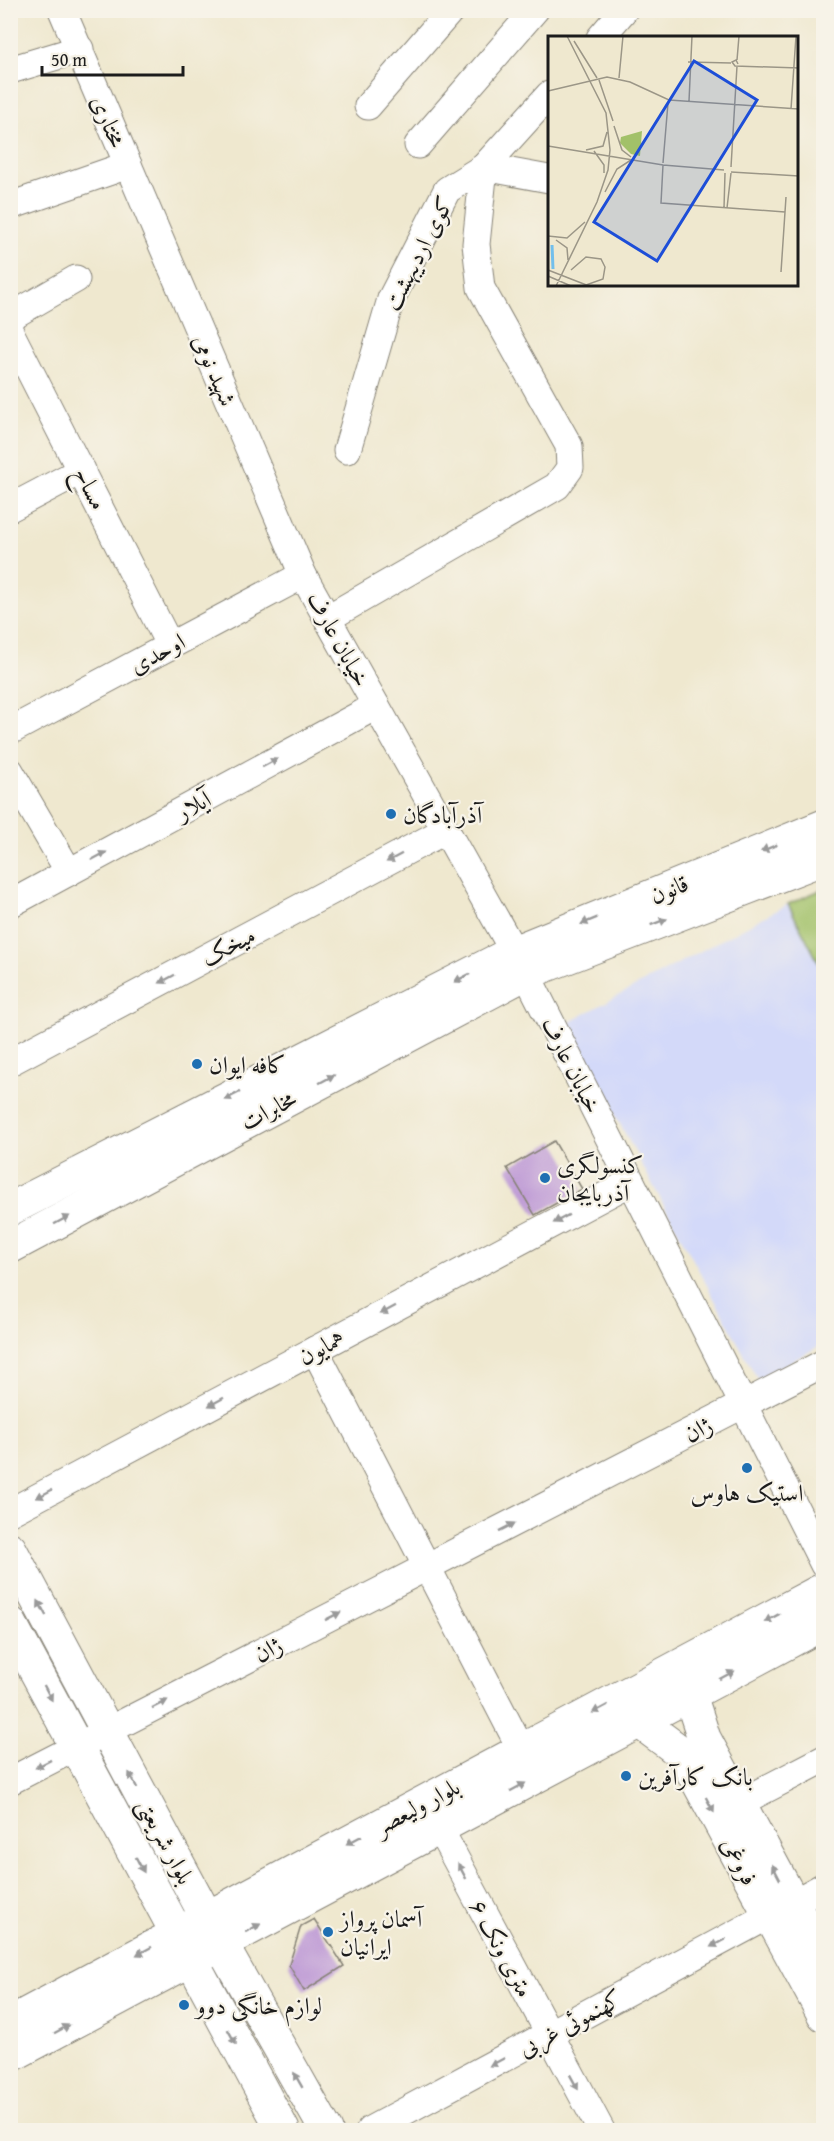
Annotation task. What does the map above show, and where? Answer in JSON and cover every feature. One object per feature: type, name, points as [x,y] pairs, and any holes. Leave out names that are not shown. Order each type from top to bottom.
[{"type":"main road","name":"قانون","points":[[520,962],[824,826]]},
{"type":"main road","name":"قانون","points":[[520,962],[824,858]]},
{"type":"main road","name":"مخابرات","points":[[10,1209],[520,962]]},
{"type":"main road","name":"مخابرات","points":[[10,1247],[520,962]]},
{"type":"main road","name":"بلوار شریعتى","points":[[10,1549],[214,1931],[326,2130]]},
{"type":"main road","name":"بلوار ولیعصر","points":[[214,1931],[439,1828],[522,1750],[824,1589]]},
{"type":"main road","name":"بلوار شریعتى","points":[[10,1623],[283,2130]]},
{"type":"main road","name":"بلوار ولیعصر","points":[[10,2056],[214,1931],[478,1791],[640,1722],[824,1623]]},
{"type":"main road","name":"فروغى","points":[[690,1695],[704,1738],[739,1803],[824,2015]]},
{"type":"main road","name":"فروغى","points":[[640,1722],[683,1754],[781,1909],[824,1961]]},
{"type":"main road","name":"بلوار ولیعصر","points":[[10,2023],[183,1948]]},
{"type":"street","name":"مختاری","points":[[62,10],[128,165]]},
{"type":"street","points":[[368,106],[451,10]]},
{"type":"street","points":[[418,145],[535,10]]},
{"type":"street","points":[[602,36],[624,10]]},
{"type":"street","points":[[10,70],[80,49]]},
{"type":"street","name":"کوی اردیبهشت","points":[[347,450],[391,299],[447,190],[484,167],[548,96]]},
{"type":"street","points":[[10,206],[128,165]]},
{"type":"street","name":"شهید نومی","points":[[128,165],[303,575]]},
{"type":"street","points":[[328,618],[557,486],[570,468],[569,446],[481,288],[476,244],[484,167],[548,180]]},
{"type":"street","points":[[10,317],[76,279]]},
{"type":"street","name":"مساح","points":[[10,332],[170,646]]},
{"type":"street","points":[[10,508],[82,470]]},
{"type":"street","name":"خیابان عارف","points":[[303,575],[520,962],[824,1564]]},
{"type":"street","name":"اوحدی","points":[[10,731],[303,575]]},
{"type":"street","name":"آیلار","points":[[10,904],[376,706]]},
{"type":"street","points":[[10,771],[69,872]]},
{"type":"street","name":"میخک","points":[[10,1062],[446,830]]},
{"type":"street","name":"همایون","points":[[10,1512],[631,1182]]},
{"type":"street","points":[[315,1350],[522,1750]]},
{"type":"street","name":"ژان","points":[[10,1781],[824,1363]]},
{"type":"street","points":[[739,1803],[824,1760]]},
{"type":"street","name":"۶ متری ونک","points":[[439,1828],[601,2130]]},
{"type":"street","name":"کهنموئی غربی","points":[[370,2130],[824,1886]]},
{"type":"shaded area","points":[[788,904],[823,971],[823,1344],[758,1380],[566,1024]]},
{"type":"green space","points":[[823,889],[823,971],[788,904]]},
{"type":"building","name":"کنسولگری آذربایجان","points":[[554,1141],[582,1189],[535,1215],[507,1168]]},
{"type":"building","points":[[314,1919],[344,1966],[304,1991],[289,1965],[301,1926]]},
{"type":"place","name":"آذرآبادگان","points":[[391,814]]},
{"type":"place","name":"کافه ایوان","points":[[197,1064]]},
{"type":"place","name":"کنسولگری آذربایجان","points":[[545,1178]]},
{"type":"place","name":"استیک هاوس","points":[[747,1468]]},
{"type":"place","name":"بانک کارآفرین","points":[[626,1776]]},
{"type":"place","name":"آسمان پرواز ایرانیان","points":[[328,1932]]},
{"type":"place","name":"لوازم خانگی دوو","points":[[184,2005]]}]
